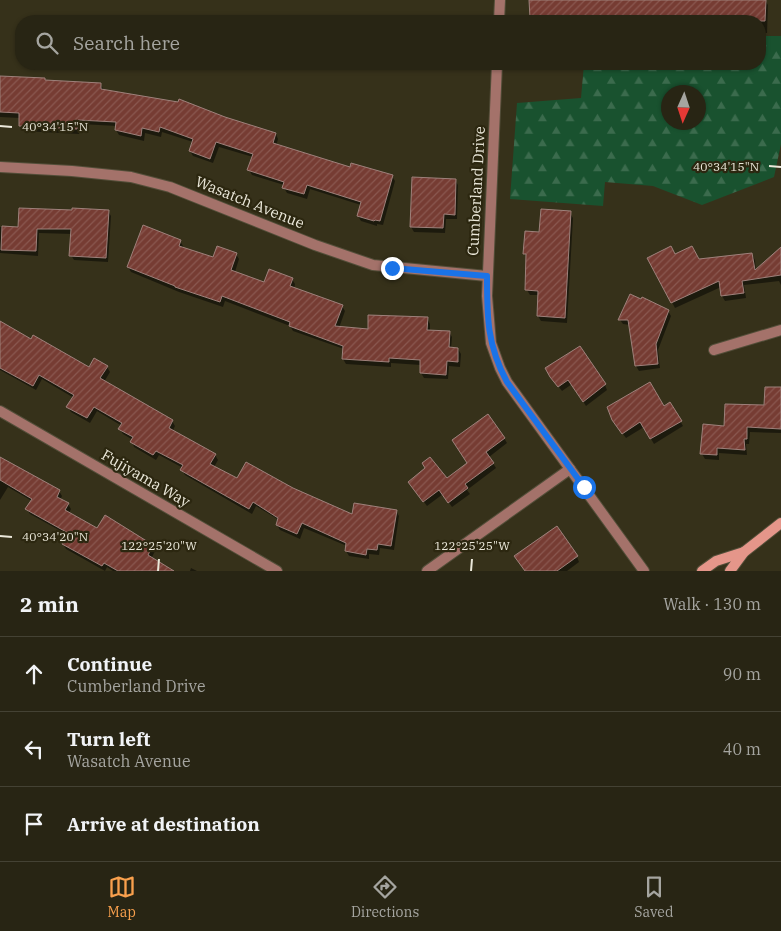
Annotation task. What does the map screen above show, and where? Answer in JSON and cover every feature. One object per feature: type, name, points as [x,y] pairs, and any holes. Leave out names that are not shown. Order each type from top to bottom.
[{"type":"main road","points":[[730,571],[744,552],[781,523]]},
{"type":"main road","points":[[702,571],[716,561],[744,552]]},
{"type":"street","points":[[499,15],[500,0]]},
{"type":"street","name":"Cumberland Drive","points":[[497,70],[487,276],[489,333],[493,352],[507,382],[644,571]]},
{"type":"street","name":"Wasatch Avenue","points":[[0,168],[72,171],[131,177],[170,187],[315,245],[373,265],[487,276]]},
{"type":"street","points":[[714,350],[781,330]]},
{"type":"street","name":"Fujiyama Way","points":[[0,411],[277,571]]},
{"type":"street","points":[[427,571],[570,468]]},
{"type":"green space","points":[[766,36],[781,36],[781,144],[774,177],[702,205],[653,186],[605,182],[603,206],[510,199],[517,103],[581,98],[583,70],[766,70]]},
{"type":"building","points":[[529,0],[766,0],[765,15],[530,15]]},
{"type":"building","points":[[0,76],[101,83],[101,89],[178,102],[179,99],[225,117],[276,133],[273,143],[350,167],[351,163],[393,175],[380,221],[357,216],[361,202],[307,185],[304,194],[282,188],[284,182],[247,170],[253,154],[216,142],[210,159],[189,151],[193,139],[160,127],[159,132],[142,128],[141,136],[115,130],[116,122],[78,120],[77,129],[19,126],[19,113],[0,112]]},
{"type":"building","points":[[412,177],[456,179],[455,215],[444,214],[443,228],[410,227]]},
{"type":"building","points":[[19,208],[109,210],[106,258],[69,256],[71,229],[37,229],[36,251],[1,250],[2,226],[18,227]]},
{"type":"building","points":[[541,209],[571,211],[565,318],[537,316],[538,291],[525,290],[526,254],[523,254],[525,231],[539,232]]},
{"type":"building","points":[[143,225],[181,240],[179,246],[213,257],[217,246],[237,253],[231,270],[264,282],[269,269],[293,278],[290,286],[343,305],[335,326],[368,329],[368,315],[428,317],[427,330],[450,331],[449,347],[458,348],[458,362],[447,361],[446,375],[420,373],[420,360],[389,358],[389,362],[342,359],[343,346],[289,326],[290,322],[222,296],[220,302],[175,287],[127,267]]},
{"type":"building","points":[[671,246],[675,254],[692,246],[699,259],[752,253],[755,270],[781,247],[781,275],[742,281],[744,293],[721,296],[719,281],[671,303],[647,258]]},
{"type":"building","points":[[630,294],[641,299],[642,297],[669,310],[656,344],[658,364],[635,366],[628,320],[618,320]]},
{"type":"building","points":[[0,321],[31,339],[33,335],[89,367],[94,358],[108,366],[100,378],[173,420],[169,428],[216,454],[210,464],[237,478],[246,462],[293,488],[352,514],[354,503],[397,510],[391,546],[378,544],[377,550],[367,549],[366,555],[345,551],[346,543],[302,523],[297,534],[276,525],[278,518],[253,502],[249,509],[180,470],[183,465],[156,451],[153,455],[130,442],[133,437],[118,429],[122,423],[94,407],[87,418],[66,407],[74,395],[39,375],[33,386],[0,368]]},
{"type":"building","points":[[580,346],[606,384],[583,402],[568,380],[558,387],[545,368]]},
{"type":"building","points":[[650,382],[664,406],[670,402],[682,421],[650,439],[640,422],[622,434],[612,420],[607,407]]},
{"type":"building","points":[[765,387],[781,387],[781,429],[747,427],[747,439],[744,439],[745,450],[717,448],[717,455],[700,454],[703,424],[724,426],[725,404],[764,405]]},
{"type":"building","points":[[488,414],[505,438],[486,452],[494,463],[465,484],[468,488],[448,503],[439,490],[423,502],[408,482],[425,468],[422,463],[430,457],[447,478],[467,463],[452,440]]},
{"type":"building","points":[[0,457],[60,490],[57,497],[69,503],[65,510],[97,528],[105,515],[153,545],[148,555],[174,571],[118,571],[104,563],[102,566],[62,544],[68,533],[25,509],[32,499],[0,480]]},
{"type":"building","points":[[557,526],[578,556],[557,571],[525,571],[514,556]]},
{"type":"route","points":[[392,268],[487,276],[489,333],[493,352],[500,368],[507,382],[584,487]]}]
